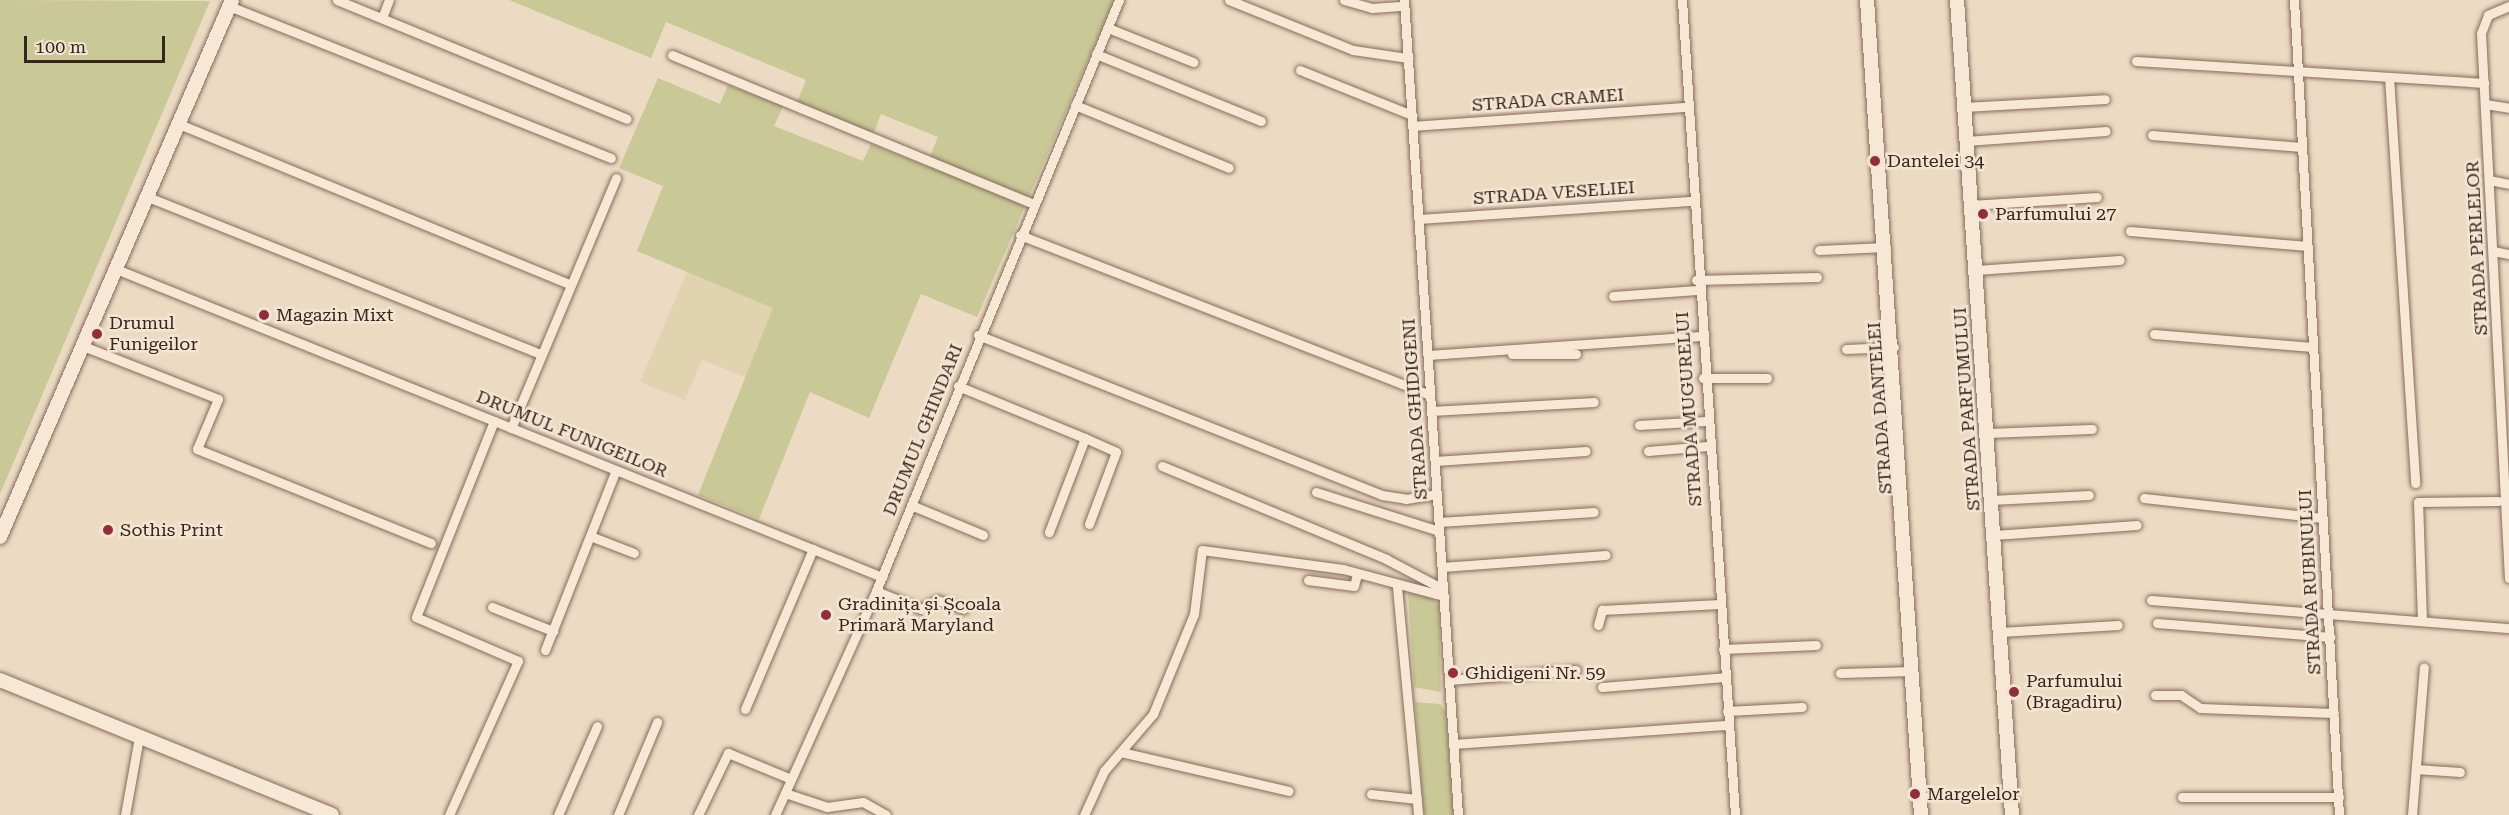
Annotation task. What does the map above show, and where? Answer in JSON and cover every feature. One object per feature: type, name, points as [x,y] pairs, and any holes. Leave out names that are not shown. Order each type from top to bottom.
[{"type":"street","points":[[337,0],[627,119]]},
{"type":"street","points":[[382,18],[389,0]]},
{"type":"street","name":"DRUMUL GHINDARI","points":[[775,815],[882,577],[978,335],[1119,0]]},
{"type":"street","points":[[1228,0],[1353,50],[1408,58]]},
{"type":"street","points":[[1344,0],[1372,8],[1404,3]]},
{"type":"street","name":"STRADA MUGURELUI","points":[[1682,0],[1700,336],[1735,815]]},
{"type":"street","name":"STRADA DANTELEI","points":[[1867,0],[1894,347],[1921,815]]},
{"type":"street","name":"STRADA PARFUMULUI","points":[[1957,0],[2012,815]]},
{"type":"street","name":"STRADA RUBINULUI","points":[[2294,0],[2339,815]]},
{"type":"street","points":[[0,537],[231,3],[610,158]]},
{"type":"street","name":"STRADA GHIDIGENI","points":[[1404,3],[1458,815]]},
{"type":"street","name":"STRADA PERLELOR","points":[[2509,6],[2495,9],[2481,33],[2493,251],[2506,407],[2509,579]]},
{"type":"street","points":[[1108,28],[1193,62]]},
{"type":"street","points":[[1096,54],[1261,121]]},
{"type":"street","points":[[672,55],[1033,204]]},
{"type":"street","points":[[2136,61],[2484,83]]},
{"type":"street","points":[[1300,70],[1412,115]]},
{"type":"street","points":[[2389,77],[2415,483]]},
{"type":"street","points":[[1964,107],[2106,99]]},
{"type":"street","points":[[2485,104],[2509,108]]},
{"type":"street","points":[[1075,105],[1229,168]]},
{"type":"street","name":"STRADA CRAMEI","points":[[1412,126],[1686,107]]},
{"type":"street","points":[[179,124],[570,284]]},
{"type":"street","points":[[1966,141],[2106,131]]},
{"type":"street","points":[[2152,135],[2302,147]]},
{"type":"street","points":[[511,428],[616,178]]},
{"type":"street","points":[[2489,180],[2509,184]]},
{"type":"street","points":[[148,197],[541,354]]},
{"type":"street","points":[[1971,205],[2097,197]]},
{"type":"street","name":"STRADA VESELIEI","points":[[1419,219],[1692,201]]},
{"type":"street","points":[[2130,231],[2307,246]]},
{"type":"street","points":[[1020,235],[1430,395]]},
{"type":"street","points":[[1819,250],[1886,247]]},
{"type":"street","points":[[2493,251],[2509,254]]},
{"type":"street","points":[[1976,270],[2120,260]]},
{"type":"street","name":"DRUMUL FUNIGEILOR","points":[[116,269],[882,577]]},
{"type":"street","points":[[1613,296],[1697,285],[1816,277]]},
{"type":"street","points":[[2498,325],[2509,327]]},
{"type":"street","points":[[2154,334],[2312,347]]},
{"type":"street","points":[[978,335],[1382,495],[1406,499],[1437,494]]},
{"type":"street","points":[[1428,358],[1700,336]]},
{"type":"street","points":[[83,346],[218,399],[197,449],[431,543]]},
{"type":"street","points":[[1846,349],[1894,347]]},
{"type":"street","points":[[1428,358],[1576,354]]},
{"type":"street","points":[[1703,378],[1767,378]]},
{"type":"street","points":[[958,386],[1116,452],[1089,524]]},
{"type":"street","points":[[1431,411],[1594,402]]},
{"type":"street","points":[[450,815],[518,661],[416,617],[494,421]]},
{"type":"street","points":[[1639,425],[1706,421]]},
{"type":"street","points":[[1986,433],[2092,429]]},
{"type":"street","points":[[1049,532],[1085,438]]},
{"type":"street","points":[[1648,451],[1708,446]]},
{"type":"street","points":[[1434,461],[1586,451]]},
{"type":"street","points":[[1162,466],[1386,559],[1443,592]]},
{"type":"street","points":[[545,650],[616,470]]},
{"type":"street","points":[[1316,492],[1439,526],[1594,512]]},
{"type":"street","points":[[1991,500],[2089,495]]},
{"type":"street","points":[[2144,498],[2323,518]]},
{"type":"street","points":[[2422,621],[2418,502],[2498,501]]},
{"type":"street","points":[[911,506],[983,535]]},
{"type":"street","points":[[1994,535],[2137,525]]},
{"type":"street","points":[[590,536],[634,553]]},
{"type":"street","points":[[745,710],[813,549]]},
{"type":"street","points":[[1084,815],[1097,782],[1153,714],[1188,632],[1202,550],[1260,554],[1357,574],[1397,587],[1443,592]]},
{"type":"street","points":[[1442,567],[1606,555]]},
{"type":"street","points":[[1308,580],[1354,586],[1357,574]]},
{"type":"street","points":[[1397,587],[1418,815]]},
{"type":"street","points":[[876,591],[921,609],[937,600],[964,609]]},
{"type":"street","points":[[2151,600],[2509,628]]},
{"type":"street","points":[[1598,625],[1602,610],[1720,604]]},
{"type":"street","points":[[492,607],[553,631]]},
{"type":"street","points":[[2157,623],[2330,637]]},
{"type":"street","points":[[2000,632],[2118,625]]},
{"type":"street","points":[[1723,649],[1816,645]]},
{"type":"street","points":[[2412,815],[2424,667]]},
{"type":"street","points":[[1449,680],[1576,670]]},
{"type":"street","points":[[1840,673],[1913,671]]},
{"type":"street","points":[[1602,687],[1725,677]]},
{"type":"street","points":[[0,680],[332,815]]},
{"type":"street","points":[[2156,695],[2181,695],[2207,709],[2334,713]]},
{"type":"street","points":[[1727,711],[1802,707]]},
{"type":"street","points":[[618,815],[657,722]]},
{"type":"street","points":[[1454,744],[1728,725]]},
{"type":"street","points":[[558,815],[597,726]]},
{"type":"street","points":[[124,815],[139,737]]},
{"type":"street","points":[[1121,752],[1289,790]]},
{"type":"street","points":[[698,815],[728,753],[791,779]]},
{"type":"street","points":[[2416,769],[2460,772]]},
{"type":"street","points":[[785,793],[827,807],[863,802],[886,815]]},
{"type":"street","points":[[1371,794],[1417,799]]},
{"type":"street","points":[[2182,797],[2339,797]]},
{"type":"shaded area","points":[[0,0],[210,1],[0,494]]},
{"type":"shaded area","points":[[509,0],[1114,0],[977,317],[921,294],[869,418],[810,392],[759,519],[698,495],[773,308],[637,251],[663,186],[619,168],[658,78],[720,104],[728,85],[783,106],[774,126],[863,161],[871,144],[926,166],[938,137],[881,114],[873,135],[797,102],[806,80],[666,22],[651,58]]},
{"type":"shaded area","points":[[687,272],[774,308],[746,377],[702,360],[685,400],[640,382]]},
{"type":"shaded area","points":[[1408,593],[1431,597],[1439,606],[1441,692],[1414,687]]},
{"type":"shaded area","points":[[1415,702],[1440,704],[1446,712],[1453,815],[1424,815]]},
{"type":"place","name":"Dantelei 34","points":[[1875,161]]},
{"type":"place","name":"Parfumului 27","points":[[1983,214]]},
{"type":"place","name":"Magazin Mixt","points":[[264,315]]},
{"type":"place","name":"Drumul Funigeilor","points":[[97,334]]},
{"type":"place","name":"Sothis Print","points":[[108,530]]},
{"type":"place","name":"Gradinița și Școala Primară Maryland","points":[[826,615]]},
{"type":"place","name":"Ghidigeni Nr. 59","points":[[1453,673]]},
{"type":"place","name":"Parfumului (Bragadiru)","points":[[2014,692]]},
{"type":"place","name":"Margelelor","points":[[1915,794]]}]
